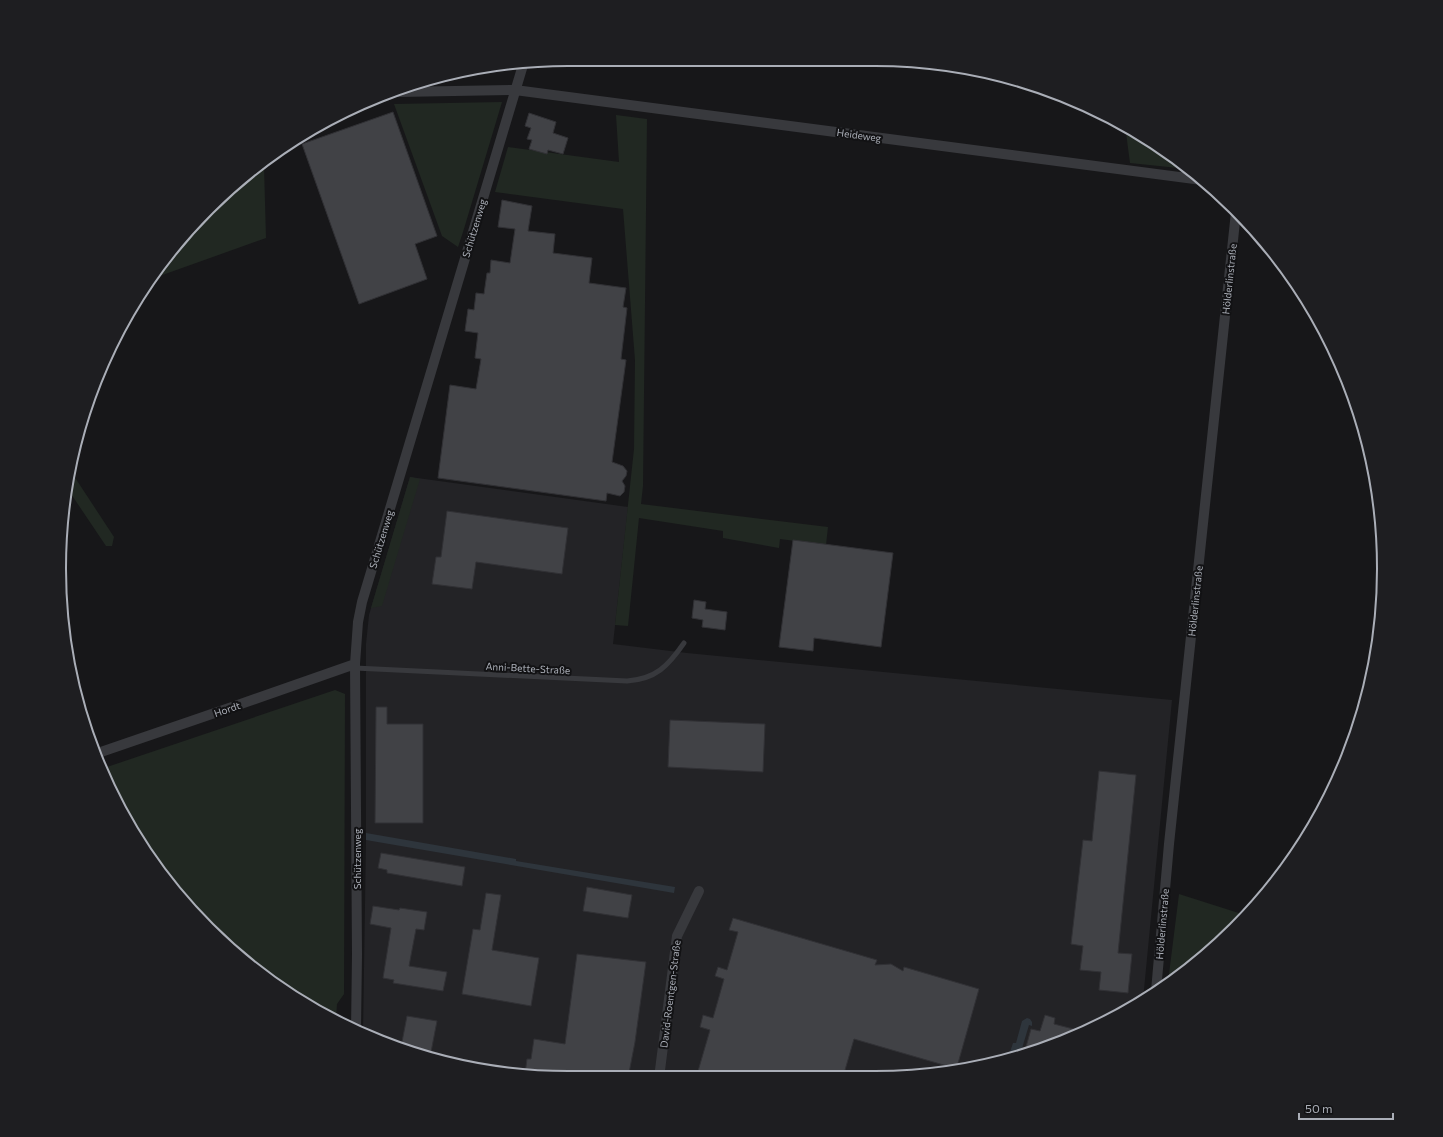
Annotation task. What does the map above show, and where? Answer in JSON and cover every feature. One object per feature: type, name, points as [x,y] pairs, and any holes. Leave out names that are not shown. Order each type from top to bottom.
[{"type":"street","name":"Schützenweg","points":[[356,1024],[355,666],[358,622],[362,602],[522,68]]},
{"type":"street","name":"Heideweg","points":[[411,92],[516,90],[1191,178]]},
{"type":"street","name":"Hölderlinstraße","points":[[1157,984],[1172,821],[1235,219]]},
{"type":"street","name":"Hordt","points":[[101,751],[355,666]]},
{"type":"street","name":"David-Roentgen-Straße","points":[[660,1071],[677,936],[700,891]]},
{"type":"lane","name":"Anni-Bette-Straße","points":[[355,666],[556,678],[635,680],[647,678],[661,670],[674,658],[684,643]]},
{"type":"shaded area","points":[[502,102],[458,247],[442,236],[394,104]]},
{"type":"shaded area","points":[[616,115],[647,119],[643,486],[641,504],[828,527],[826,545],[780,539],[779,548],[723,538],[723,531],[639,518],[628,626],[615,625],[634,449],[635,360],[623,209],[495,192],[508,147],[619,162]]},
{"type":"shaded area","points":[[1126,133],[1177,168],[1130,163]]},
{"type":"shaded area","points":[[264,169],[266,238],[161,276],[191,237],[213,213]]},
{"type":"shaded area","points":[[75,477],[114,537],[112,546],[106,546],[72,495]]},
{"type":"shaded area","points":[[410,477],[628,507],[613,644],[687,653],[1172,700],[1144,993],[1126,1004],[1097,1019],[1067,1033],[1036,1044],[1005,1054],[973,1061],[940,1067],[907,1070],[536,1070],[503,1067],[438,1054],[376,1033],[363,1027],[366,840],[366,644],[369,615]]},
{"type":"shaded area","points":[[410,477],[420,479],[382,606],[371,608]]},
{"type":"shaded area","points":[[335,690],[345,694],[344,994],[337,1004],[336,1014],[317,1004],[289,986],[237,946],[213,924],[191,900],[151,848],[133,820],[107,767]]},
{"type":"shaded area","points":[[366,833],[516,859],[516,861],[675,887],[674,893],[366,840]]},
{"type":"shaded area","points":[[1179,894],[1240,913],[1206,946],[1169,975]]},
{"type":"shaded area","points":[[1027,1018],[1030,1019],[1032,1026],[1029,1025],[1022,1049],[1007,1053],[1010,1052],[1013,1043],[1016,1043],[1022,1021]]},
{"type":"building","points":[[393,112],[437,236],[415,244],[427,279],[359,304],[302,144]]},
{"type":"building","points":[[529,113],[556,122],[553,133],[568,138],[563,154],[548,150],[547,154],[529,149],[532,140],[527,139],[531,128],[525,126]]},
{"type":"building","points":[[502,200],[532,206],[528,231],[555,234],[553,253],[592,258],[589,283],[626,288],[623,307],[627,308],[621,359],[626,360],[612,462],[623,466],[627,471],[626,476],[622,481],[625,486],[624,492],[620,496],[607,493],[606,501],[438,478],[450,385],[476,389],[481,359],[475,358],[478,333],[465,331],[468,309],[474,310],[476,293],[484,294],[487,273],[490,273],[491,260],[510,263],[515,229],[498,227]]},
{"type":"building","points":[[447,511],[568,528],[562,574],[476,562],[472,589],[432,584],[436,557],[441,557]]},
{"type":"building","points":[[793,540],[893,553],[881,647],[814,638],[813,651],[779,647]]},
{"type":"building","points":[[694,600],[706,602],[705,609],[727,612],[725,630],[702,627],[703,620],[692,618]]},
{"type":"building","points":[[376,707],[387,707],[387,724],[423,724],[423,823],[375,823]]},
{"type":"building","points":[[670,720],[765,724],[763,772],[668,767]]},
{"type":"building","points":[[1099,771],[1136,775],[1118,953],[1132,954],[1128,993],[1099,990],[1101,972],[1080,970],[1083,946],[1071,944],[1083,840],[1092,841]]},
{"type":"building","points":[[381,853],[465,867],[462,886],[387,873],[387,870],[378,868]]},
{"type":"building","points":[[587,887],[632,895],[628,918],[583,911]]},
{"type":"building","points":[[486,893],[501,895],[492,950],[539,958],[531,1006],[462,994],[473,929],[480,930]]},
{"type":"building","points":[[373,906],[427,912],[424,930],[416,929],[409,966],[447,972],[443,991],[393,983],[394,980],[383,978],[391,928],[370,924]]},
{"type":"building","points":[[733,918],[877,960],[875,965],[891,964],[903,971],[904,967],[979,989],[958,1064],[946,1066],[854,1039],[845,1071],[698,1071],[710,1030],[700,1027],[703,1015],[713,1018],[724,979],[715,976],[718,967],[727,970],[738,932],[729,930]]},
{"type":"building","points":[[577,954],[646,962],[629,1071],[526,1069],[527,1059],[531,1059],[534,1039],[565,1044]]},
{"type":"building","points":[[1045,1015],[1055,1018],[1054,1024],[1075,1029],[1026,1047],[1031,1029],[1040,1031]]},
{"type":"building","points":[[407,1016],[437,1021],[431,1052],[402,1042]]}]
